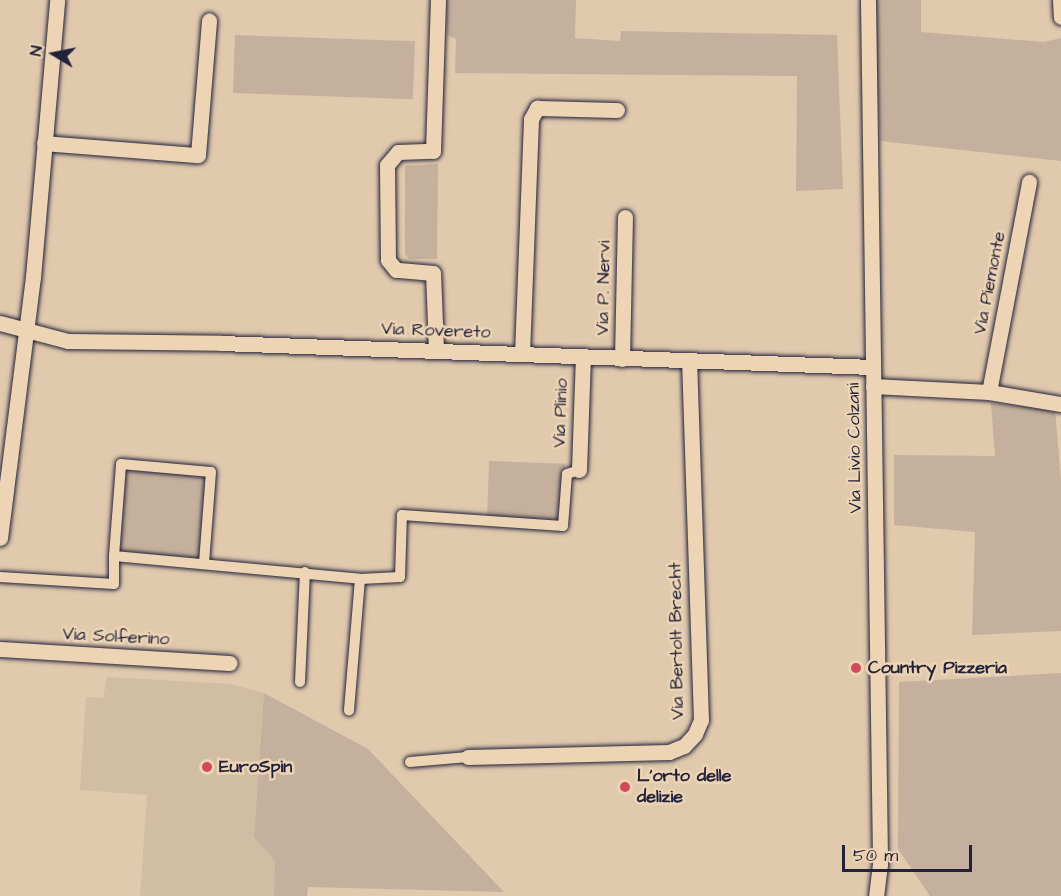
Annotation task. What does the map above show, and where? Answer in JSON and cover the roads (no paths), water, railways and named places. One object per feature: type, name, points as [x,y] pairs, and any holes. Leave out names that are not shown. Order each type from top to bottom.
[{"type":"street","points":[[0,538],[26,330],[57,0]]},
{"type":"street","points":[[436,350],[432,273],[396,270],[388,260],[387,165],[398,152],[433,151],[438,0]]},
{"type":"street","name":"Via Livio Colzani","points":[[868,0],[880,864],[876,896]]},
{"type":"street","points":[[1060,0],[1061,17]]},
{"type":"street","points":[[44,143],[198,155],[208,21]]},
{"type":"street","points":[[522,354],[531,119],[537,108],[617,110]]},
{"type":"street","name":"Via Piemonte","points":[[989,392],[1029,182]]},
{"type":"street","name":"Via P. Nervi","points":[[622,359],[625,217]]},
{"type":"street","name":"Via Rovereto","points":[[0,323],[69,341],[436,350],[689,363],[873,367]]},
{"type":"street","name":"Via Plinio","points":[[579,470],[583,357]]},
{"type":"street","name":"Via Bertolt Brecht","points":[[410,762],[468,757],[669,752],[684,746],[695,734],[701,720],[689,363]]},
{"type":"street","points":[[873,386],[989,392],[1061,404]]},
{"type":"street","points":[[0,577],[114,584],[121,465],[211,471],[204,564]]},
{"type":"street","points":[[114,556],[305,572],[360,579],[400,577],[402,514],[563,526],[567,474],[579,470]]},
{"type":"street","points":[[300,681],[305,572]]},
{"type":"street","points":[[349,711],[360,579]]},
{"type":"street","name":"Via Solferino","points":[[0,649],[230,663]]},
{"type":"place","name":"Country Pizzeria","points":[[856,668]]},
{"type":"place","name":"EuroSpin","points":[[207,767]]},
{"type":"place","name":"L'orto delle delizie","points":[[625,787]]}]
